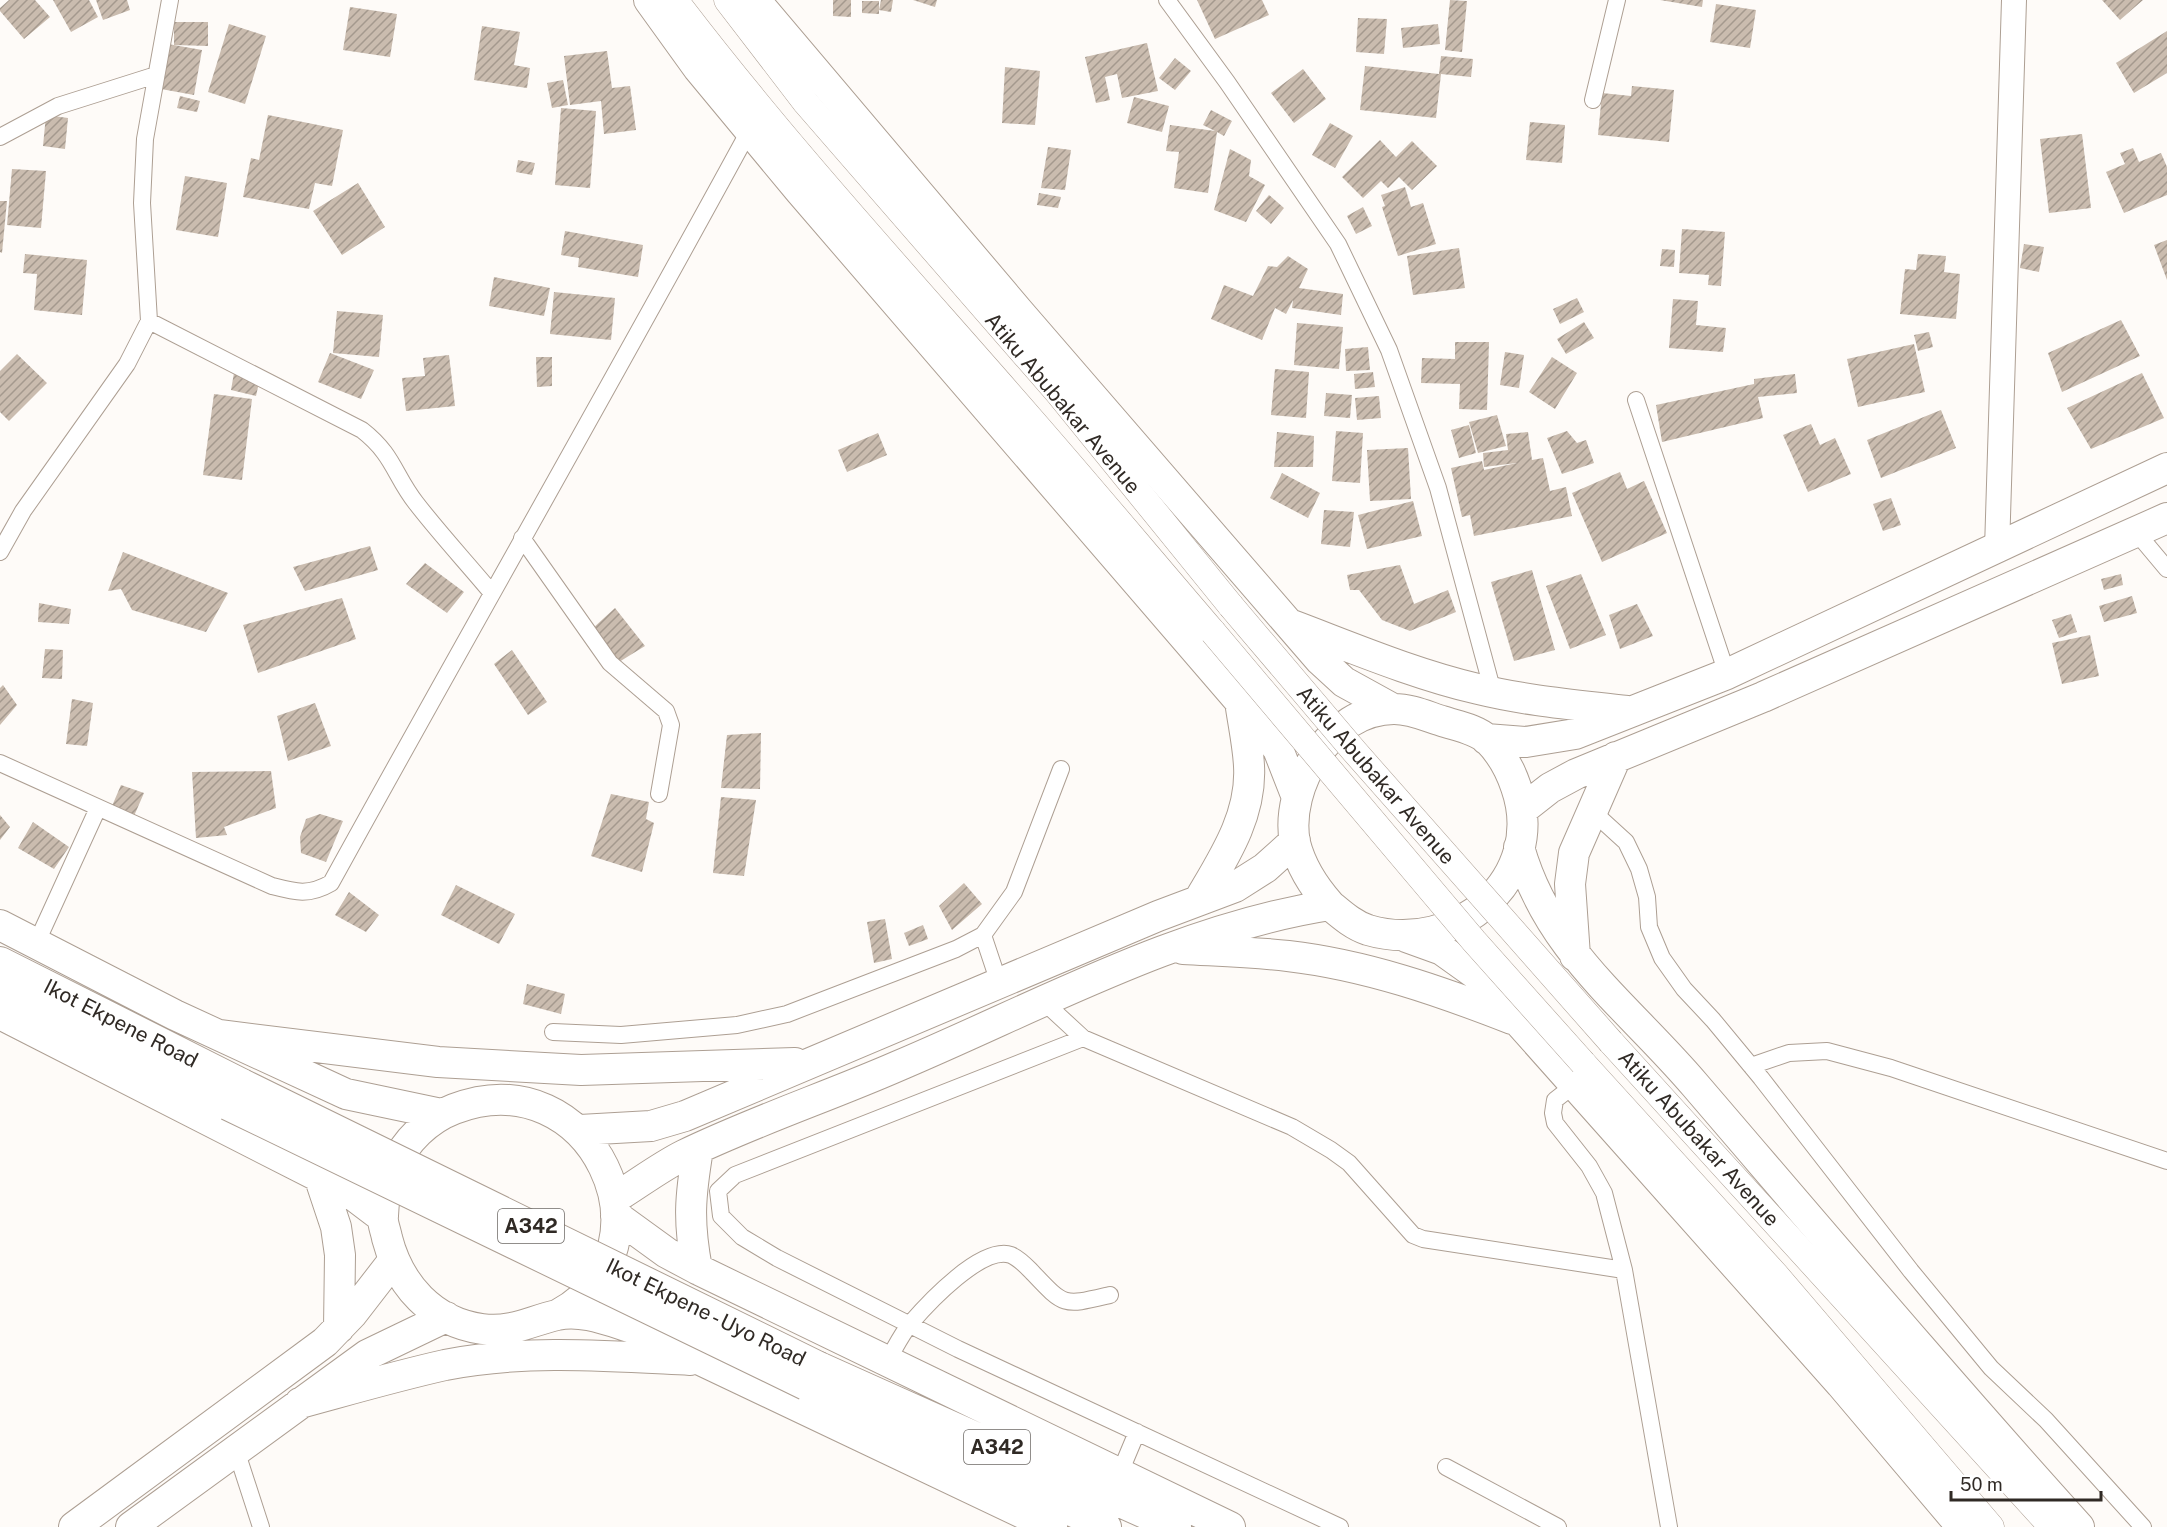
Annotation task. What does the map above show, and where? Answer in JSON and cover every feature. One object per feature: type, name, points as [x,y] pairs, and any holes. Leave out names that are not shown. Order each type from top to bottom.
[{"type":"highway","points":[[649,0],[698,68],[750,130],[1240,701],[1278,749],[1296,795],[1295,841],[1310,879],[1330,905],[1349,921],[1368,930],[1423,941],[1461,962],[1477,975],[1516,1021],[1578,1074],[1962,1527]]},
{"type":"highway","points":[[755,0],[911,185],[1320,660],[1344,682],[1393,709]]},
{"type":"highway","points":[[1296,795],[1323,745],[1337,731],[1372,713],[1393,709],[1420,713],[1465,728],[1486,739],[1526,742],[1550,740],[1575,734],[1727,674],[2167,468]]},
{"type":"highway","points":[[1522,810],[1550,788],[1616,757],[1763,697],[2167,518]]},
{"type":"highway","points":[[1288,623],[1423,674],[1493,693],[1630,711]]},
{"type":"highway","points":[[1199,900],[1232,844],[1246,801],[1249,766],[1240,701]]},
{"type":"highway","points":[[1400,935],[1438,931],[1473,915],[1500,888],[1510,872],[1519,847],[1522,810],[1510,771],[1486,739]]},
{"type":"highway","points":[[1575,956],[1570,884],[1575,852],[1616,757]]},
{"type":"highway","points":[[580,1130],[651,1126],[685,1116],[1251,878],[1295,841]]},
{"type":"highway","points":[[1519,847],[1536,896],[1575,956],[1690,1079],[1965,1400],[2079,1527]]},
{"type":"highway","points":[[616,1207],[698,1149],[897,1067],[1171,948],[1237,925],[1330,905]]},
{"type":"highway","points":[[0,925],[219,1035],[346,1095],[441,1114]]},
{"type":"highway","points":[[1171,948],[1289,956],[1344,966],[1415,984],[1516,1021]]},
{"type":"highway","name":"Ikot Ekpene Road","points":[[0,962],[235,1095]]},
{"type":"highway","name":"Ikot Ekpene Road","points":[[0,991],[235,1095]]},
{"type":"highway","points":[[0,1014],[319,1176],[349,1192],[382,1217]]},
{"type":"highway","points":[[219,1035],[438,1062],[581,1070],[816,1062]]},
{"type":"highway","name":"Ikot Ekpene - Uyo Road","points":[[235,1095],[812,1376],[1106,1527]]},
{"type":"highway","points":[[513,1099],[549,1109],[580,1130],[603,1161],[616,1207],[614,1236],[601,1275],[577,1304],[559,1314],[510,1329],[483,1329],[446,1317],[428,1307],[415,1294],[393,1261],[382,1217],[387,1186],[398,1158],[416,1133],[441,1114],[476,1101],[513,1099]]},
{"type":"highway","points":[[696,1269],[689,1226],[690,1198],[698,1149]]},
{"type":"highway","points":[[319,1176],[336,1227],[340,1255],[339,1328]]},
{"type":"highway","points":[[616,1207],[667,1253],[696,1269],[886,1363],[1230,1527]]},
{"type":"highway","points":[[74,1527],[325,1342],[393,1261]]},
{"type":"highway","points":[[559,1314],[592,1316],[633,1328],[1052,1527]]},
{"type":"highway","points":[[130,1527],[367,1355],[446,1317]]},
{"type":"highway","points":[[300,1403],[446,1365],[504,1358],[577,1355],[702,1360]]},
{"type":"highway","name":"Ikot Ekpene - Uyo Road","points":[[812,1376],[1176,1527]]},
{"type":"main road","name":"Atiku Abubakar Avenue","points":[[675,0],[725,66],[875,244],[1030,418],[1474,941],[1578,1074],[1775,1274],[1991,1527]]},
{"type":"main road","name":"Atiku Abubakar Avenue","points":[[727,0],[806,103],[1059,394],[1355,752],[1611,1042],[2052,1527]]},
{"type":"street","points":[[0,552],[23,511],[127,364],[149,321],[142,203],[145,139],[170,0]]},
{"type":"street","points":[[1167,0],[1227,82],[1338,244],[1389,350],[1438,488],[1493,693]]},
{"type":"street","points":[[1593,100],[1617,0]]},
{"type":"street","points":[[1996,549],[2014,0]]},
{"type":"street","points":[[0,137],[58,106],[156,75]]},
{"type":"street","points":[[0,763],[272,886],[299,893],[315,892],[331,884],[490,592],[634,342],[750,130]]},
{"type":"street","points":[[149,321],[370,436],[388,454],[414,501],[490,592]]},
{"type":"street","points":[[1636,400],[1727,674]]},
{"type":"street","points":[[2136,532],[2167,569]]},
{"type":"street","points":[[522,538],[610,663],[666,711],[671,725],[659,794]]},
{"type":"street","points":[[553,1032],[643,1034],[737,1025],[787,1014],[956,949],[983,935],[1014,892],[1061,769]]},
{"type":"street","points":[[36,944],[98,808]]},
{"type":"street","points":[[1592,811],[1626,842],[1639,869],[1647,897],[1649,927],[1662,958],[1684,989],[1751,1066],[1911,1272],[1990,1368],[2046,1420],[2144,1527]]},
{"type":"street","points":[[983,935],[999,983]]},
{"type":"street","points":[[1044,1002],[1083,1038],[1292,1127],[1331,1150],[1348,1163],[1408,1230],[1423,1239],[1624,1270]]},
{"type":"street","points":[[1083,1038],[735,1175],[718,1191],[721,1216],[742,1237],[777,1258],[910,1325],[1340,1527]]},
{"type":"street","points":[[1751,1066],[1789,1053],[1827,1051],[1891,1068],[2167,1161]]},
{"type":"street","points":[[1578,1074],[1555,1100],[1553,1113],[1555,1123],[1589,1166],[1604,1193],[1624,1270],[1669,1527]]},
{"type":"street","points":[[886,1363],[910,1325],[974,1263],[995,1253],[1010,1255],[1020,1260],[1059,1300],[1073,1304],[1110,1295]]},
{"type":"street","points":[[1119,1475],[1137,1432]]},
{"type":"street","points":[[236,1450],[261,1527]]},
{"type":"street","points":[[1446,1467],[1558,1527]]},
{"type":"building","points":[[9,0],[35,0],[50,17],[24,39],[0,11],[0,8]]},
{"type":"building","points":[[53,0],[89,0],[98,17],[71,32]]},
{"type":"building","points":[[96,0],[127,0],[130,10],[103,20]]},
{"type":"building","points":[[833,0],[851,0],[851,17],[833,16]]},
{"type":"building","points":[[881,0],[893,0],[891,12],[879,10]]},
{"type":"building","points":[[913,0],[937,0],[935,7]]},
{"type":"building","points":[[1197,0],[1262,0],[1269,15],[1215,39]]},
{"type":"building","points":[[1450,0],[1467,1],[1462,52],[1445,50]]},
{"type":"building","points":[[1660,0],[1703,0],[1702,7]]},
{"type":"building","points":[[2102,0],[2143,0],[2120,20]]},
{"type":"building","points":[[862,1],[879,1],[879,14],[862,13]]},
{"type":"building","points":[[1716,4],[1756,10],[1750,48],[1710,42]]},
{"type":"building","points":[[350,7],[397,14],[390,57],[343,50]]},
{"type":"building","points":[[1358,18],[1387,19],[1384,54],[1356,52]]},
{"type":"building","points":[[174,22],[208,22],[208,46],[174,45]]},
{"type":"building","points":[[229,24],[266,36],[245,104],[208,92]]},
{"type":"building","points":[[1438,24],[1440,44],[1403,48],[1401,28]]},
{"type":"building","points":[[482,26],[520,32],[514,65],[530,68],[527,88],[474,80]]},
{"type":"building","points":[[2167,31],[2167,73],[2134,93],[2116,63]]},
{"type":"building","points":[[1147,43],[1158,91],[1122,98],[1117,74],[1105,77],[1110,100],[1096,103],[1085,57]]},
{"type":"building","points":[[168,44],[202,50],[194,95],[161,89]]},
{"type":"building","points":[[607,51],[612,88],[630,86],[636,130],[604,134],[601,101],[570,105],[564,56]]},
{"type":"building","points":[[1441,56],[1473,59],[1471,77],[1441,74],[1436,118],[1360,110],[1365,66],[1439,74]]},
{"type":"building","points":[[1175,58],[1191,71],[1175,90],[1159,78]]},
{"type":"building","points":[[1005,67],[1040,71],[1035,125],[1002,123]]},
{"type":"building","points":[[1303,69],[1326,99],[1294,123],[1271,93]]},
{"type":"building","points":[[563,80],[568,105],[552,108],[547,83]]},
{"type":"building","points":[[1632,86],[1674,90],[1669,142],[1598,135],[1602,93],[1631,96]]},
{"type":"building","points":[[180,96],[200,101],[197,112],[177,108]]},
{"type":"building","points":[[1134,97],[1169,106],[1162,132],[1127,123]]},
{"type":"building","points":[[561,108],[596,111],[590,188],[555,185]]},
{"type":"building","points":[[1211,110],[1232,121],[1224,136],[1217,132],[1208,193],[1174,188],[1179,152],[1166,151],[1170,125],[1215,131],[1203,125]]},
{"type":"building","points":[[46,115],[68,118],[65,149],[43,146]]},
{"type":"building","points":[[268,115],[343,130],[332,186],[315,183],[309,209],[243,197],[251,158],[259,160]]},
{"type":"building","points":[[1530,122],[1565,125],[1562,163],[1526,160]]},
{"type":"building","points":[[1330,123],[1353,136],[1335,168],[1312,155]]},
{"type":"building","points":[[2082,134],[2091,208],[2049,213],[2040,139]]},
{"type":"building","points":[[1380,140],[1396,157],[1412,141],[1437,166],[1412,190],[1399,177],[1388,188],[1381,181],[1363,198],[1342,177]]},
{"type":"building","points":[[1048,147],[1071,150],[1065,190],[1041,188]]},
{"type":"building","points":[[2133,148],[2139,162],[2161,153],[2167,167],[2167,195],[2124,213],[2106,172],[2125,164],[2120,153]]},
{"type":"building","points":[[1230,149],[1251,160],[1249,176],[1265,185],[1246,222],[1214,210]]},
{"type":"building","points":[[518,160],[535,163],[532,175],[516,172]]},
{"type":"building","points":[[12,169],[46,171],[41,228],[7,225]]},
{"type":"building","points":[[185,176],[227,183],[218,237],[176,230]]},
{"type":"building","points":[[358,183],[385,227],[342,255],[313,211]]},
{"type":"building","points":[[1405,187],[1411,207],[1423,203],[1436,244],[1398,256],[1382,207],[1385,206],[1381,195]]},
{"type":"building","points":[[1039,193],[1061,197],[1058,208],[1037,205]]},
{"type":"building","points":[[1269,195],[1284,208],[1271,224],[1256,211]]},
{"type":"building","points":[[0,201],[7,201],[2,253],[0,252]]},
{"type":"building","points":[[1363,207],[1372,226],[1356,234],[1347,216]]},
{"type":"building","points":[[1682,229],[1725,232],[1721,286],[1708,285],[1709,275],[1679,273]]},
{"type":"building","points":[[565,231],[643,245],[638,277],[578,267],[579,258],[561,255]]},
{"type":"building","points":[[2167,240],[2167,280],[2154,245]]},
{"type":"building","points":[[2024,244],[2044,247],[2039,272],[2020,268]]},
{"type":"building","points":[[1459,248],[1465,288],[1413,295],[1407,256]]},
{"type":"building","points":[[1662,249],[1675,250],[1674,267],[1660,266]]},
{"type":"building","points":[[25,254],[87,260],[82,315],[34,310],[37,274],[23,273]]},
{"type":"building","points":[[1918,254],[1946,256],[1944,272],[1960,274],[1956,319],[1900,314],[1905,269],[1916,270]]},
{"type":"building","points":[[1288,256],[1308,269],[1299,288],[1343,294],[1341,315],[1292,308],[1293,300],[1286,314],[1275,308],[1262,340],[1211,319],[1224,285],[1253,296],[1268,266],[1277,267]]},
{"type":"building","points":[[494,277],[550,288],[544,316],[489,306]]},
{"type":"building","points":[[554,292],[615,298],[611,340],[550,334]]},
{"type":"building","points":[[1577,298],[1584,312],[1560,324],[1553,309]]},
{"type":"building","points":[[1673,299],[1698,301],[1696,325],[1726,328],[1723,352],[1669,348]]},
{"type":"building","points":[[337,311],[383,315],[379,357],[333,353]]},
{"type":"building","points":[[2121,320],[2140,356],[2062,392],[2048,353]]},
{"type":"building","points":[[1584,322],[1594,338],[1566,354],[1557,339]]},
{"type":"building","points":[[1297,323],[1343,327],[1339,369],[1294,365]]},
{"type":"building","points":[[1929,332],[1933,347],[1918,351],[1914,335]]},
{"type":"building","points":[[1455,342],[1489,342],[1487,410],[1459,409],[1460,384],[1421,383],[1422,358],[1455,359]]},
{"type":"building","points":[[1914,344],[1925,392],[1858,407],[1847,359]]},
{"type":"building","points":[[1368,347],[1370,370],[1346,371],[1345,349]]},
{"type":"building","points":[[1505,352],[1524,355],[1519,388],[1500,385]]},
{"type":"building","points":[[330,353],[374,370],[361,399],[318,382]]},
{"type":"building","points":[[17,354],[47,383],[9,421],[0,412],[0,371]]},
{"type":"building","points":[[449,355],[455,406],[406,411],[402,378],[425,376],[423,358]]},
{"type":"building","points":[[536,357],[552,357],[552,386],[537,387]]},
{"type":"building","points":[[1552,357],[1577,373],[1555,409],[1529,392]]},
{"type":"building","points":[[1275,369],[1309,372],[1306,418],[1271,415]]},
{"type":"building","points":[[1373,372],[1375,387],[1355,389],[1354,374]]},
{"type":"building","points":[[234,373],[260,378],[256,396],[231,390]]},
{"type":"building","points":[[2142,373],[2164,418],[2091,449],[2067,408]]},
{"type":"building","points":[[1795,374],[1797,393],[1758,397],[1763,418],[1662,442],[1656,405],[1754,384],[1754,379]]},
{"type":"building","points":[[1326,393],[1352,395],[1350,418],[1324,416]]},
{"type":"building","points":[[214,394],[252,399],[242,480],[203,475]]},
{"type":"building","points":[[1379,396],[1381,418],[1357,420],[1355,398]]},
{"type":"building","points":[[1941,410],[1956,448],[1881,478],[1867,440]]},
{"type":"building","points":[[1497,415],[1506,446],[1478,453],[1469,422]]},
{"type":"building","points":[[1811,424],[1820,445],[1835,438],[1851,474],[1808,492],[1783,435]]},
{"type":"building","points":[[1469,425],[1476,453],[1459,458],[1451,430]]},
{"type":"building","points":[[1336,431],[1363,433],[1360,483],[1332,481]]},
{"type":"building","points":[[1567,431],[1577,443],[1586,440],[1594,463],[1562,474],[1547,438]]},
{"type":"building","points":[[1277,432],[1314,436],[1313,467],[1274,467]]},
{"type":"building","points":[[1528,432],[1532,460],[1543,458],[1550,491],[1566,487],[1572,516],[1474,536],[1470,515],[1462,517],[1451,468],[1482,461],[1484,470],[1517,463],[1484,467],[1483,453],[1508,450],[1506,434]]},
{"type":"building","points":[[878,433],[887,455],[847,472],[838,450]]},
{"type":"building","points":[[1408,448],[1411,499],[1370,501],[1367,450]]},
{"type":"building","points":[[1620,472],[1627,489],[1644,481],[1667,533],[1602,562],[1572,493]]},
{"type":"building","points":[[1282,473],[1320,493],[1308,518],[1270,498]]},
{"type":"building","points":[[1891,498],[1901,525],[1883,531],[1873,504]]},
{"type":"building","points":[[1413,501],[1422,536],[1367,549],[1358,515]]},
{"type":"building","points":[[1324,510],[1354,512],[1350,547],[1321,544]]},
{"type":"building","points":[[370,546],[378,570],[305,591],[293,567]]},
{"type":"building","points":[[123,552],[228,593],[206,632],[132,610],[121,589],[108,591]]},
{"type":"building","points":[[425,563],[464,592],[447,613],[406,584]]},
{"type":"building","points":[[1400,565],[1414,604],[1448,590],[1456,612],[1410,631],[1382,620],[1359,590],[1350,590],[1347,575]]},
{"type":"building","points":[[1532,570],[1555,650],[1514,661],[1491,582]]},
{"type":"building","points":[[1581,574],[1606,635],[1570,649],[1546,586]]},
{"type":"building","points":[[2121,574],[2123,585],[2104,590],[2101,579]]},
{"type":"building","points":[[2132,596],[2137,613],[2104,622],[2099,606]]},
{"type":"building","points":[[342,598],[356,639],[258,673],[243,625]]},
{"type":"building","points":[[39,603],[71,609],[69,624],[38,622]]},
{"type":"building","points":[[1637,604],[1653,636],[1620,649],[1609,615]]},
{"type":"building","points":[[615,608],[645,646],[619,662],[592,629]]},
{"type":"building","points":[[2071,614],[2077,632],[2059,638],[2052,620]]},
{"type":"building","points":[[2090,635],[2099,676],[2062,684],[2052,643]]},
{"type":"building","points":[[45,649],[63,650],[62,679],[42,678]]},
{"type":"building","points":[[512,650],[547,702],[528,715],[494,664]]},
{"type":"building","points":[[3,685],[17,705],[0,725],[0,688]]},
{"type":"building","points":[[72,699],[93,703],[87,746],[66,744]]},
{"type":"building","points":[[315,703],[331,746],[288,761],[277,716]]},
{"type":"building","points":[[761,733],[760,789],[721,788],[727,735]]},
{"type":"building","points":[[271,771],[276,808],[224,827],[227,835],[196,838],[192,772]]},
{"type":"building","points":[[121,785],[144,793],[134,816],[112,806]]},
{"type":"building","points":[[611,794],[649,802],[646,819],[654,823],[642,872],[591,856]]},
{"type":"building","points":[[721,797],[756,800],[744,876],[713,873]]},
{"type":"building","points":[[320,814],[343,821],[326,862],[301,853],[300,837],[306,819]]},
{"type":"building","points":[[0,815],[10,827],[0,840]]},
{"type":"building","points":[[33,822],[69,847],[54,869],[18,848]]},
{"type":"building","points":[[964,883],[982,904],[952,930],[939,906]]},
{"type":"building","points":[[456,885],[515,914],[499,944],[441,915]]},
{"type":"building","points":[[349,892],[379,915],[366,932],[335,915]]},
{"type":"building","points":[[885,919],[892,959],[874,963],[867,922]]},
{"type":"building","points":[[923,925],[928,939],[909,946],[904,933]]},
{"type":"building","points":[[527,984],[565,994],[561,1014],[523,1004]]}]
